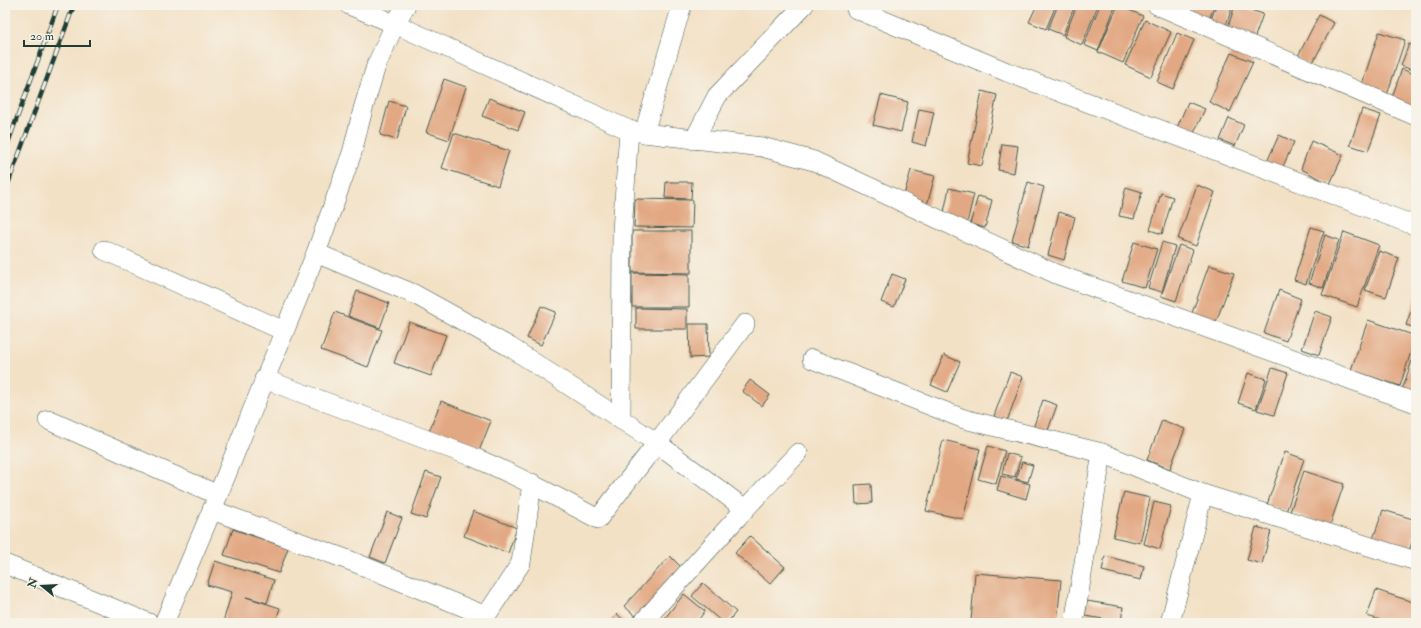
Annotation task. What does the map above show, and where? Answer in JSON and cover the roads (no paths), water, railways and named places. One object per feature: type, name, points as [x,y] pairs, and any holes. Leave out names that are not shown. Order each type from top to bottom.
[{"type":"street","points":[[348,5],[395,24],[547,94],[636,132],[762,148],[814,162],[1056,274],[1416,403]]},
{"type":"street","points":[[164,623],[215,503],[316,253],[352,153],[376,66],[395,24],[406,5]]},
{"type":"street","points":[[621,420],[622,231],[636,132],[682,5]]},
{"type":"street","points":[[694,140],[717,96],[804,5]]},
{"type":"street","points":[[1157,5],[1416,116]]},
{"type":"street","points":[[856,9],[1007,72],[1416,226]]},
{"type":"street","points":[[104,250],[284,331]]},
{"type":"street","points":[[316,253],[414,294],[510,347],[657,443],[745,509]]},
{"type":"street","points":[[264,379],[473,457],[532,483],[598,519],[657,443],[745,324]]},
{"type":"street","points":[[812,358],[964,419],[1102,453],[1203,494],[1416,561]]},
{"type":"street","points":[[48,420],[215,503],[350,561],[486,616],[521,562],[532,483]]},
{"type":"street","points":[[642,623],[798,452]]},
{"type":"street","points":[[1074,623],[1102,453]]},
{"type":"street","points":[[1170,623],[1203,494]]},
{"type":"street","points":[[5,564],[149,623]]},
{"type":"railway","points":[[5,151],[58,5]]},
{"type":"railway","points":[[5,192],[74,5]]}]
